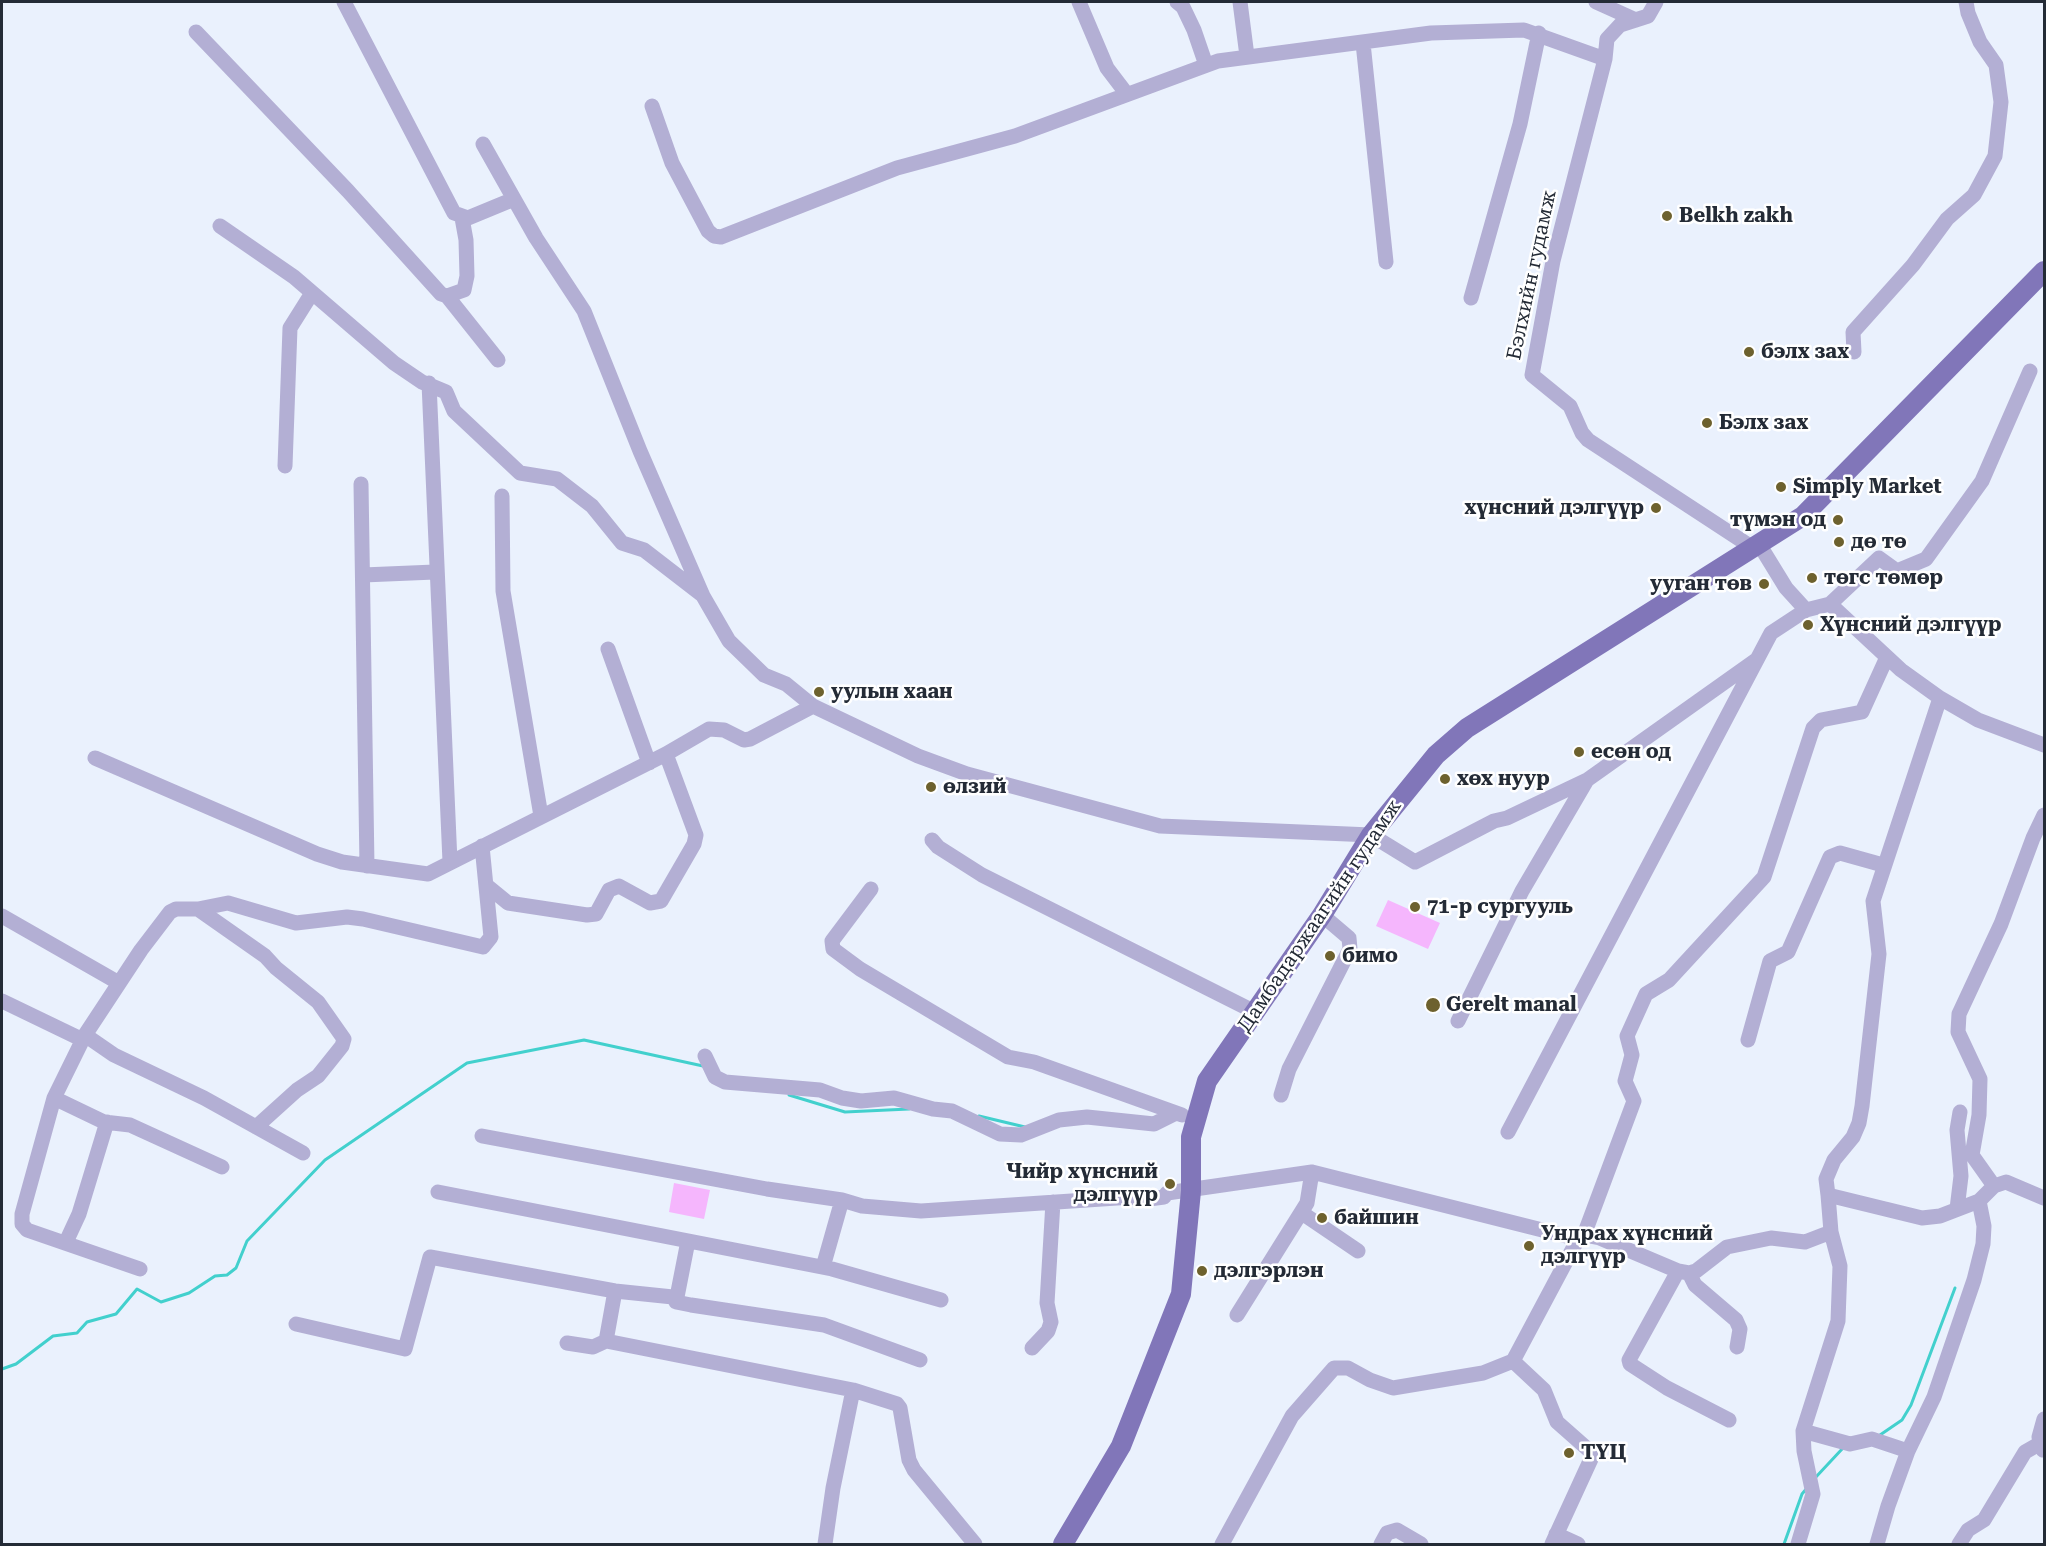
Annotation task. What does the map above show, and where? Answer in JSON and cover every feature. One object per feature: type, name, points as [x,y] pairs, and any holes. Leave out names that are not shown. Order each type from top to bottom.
[{"type":"main road","name":"Дамбадаржаагийн гудамж","points":[[1063,1545],[1121,1446],[1181,1294],[1191,1191],[1191,1137],[1207,1081],[1322,915],[1371,835],[1436,755],[1467,728],[1803,516],[2044,271]]},
{"type":"street","points":[[344,2],[454,213],[462,218],[466,240],[467,276],[464,290],[447,296]]},
{"type":"street","points":[[1079,2],[1107,68],[1126,93]]},
{"type":"street","points":[[1177,2],[1183,7],[1194,30],[1206,65]]},
{"type":"street","points":[[1240,2],[1247,56]]},
{"type":"street","points":[[1596,2],[1636,20]]},
{"type":"street","name":"Бэлхийн гудамж","points":[[1656,2],[1648,16],[1612,31],[1607,39],[1605,59],[1553,261],[1532,375],[1570,406],[1582,433],[1588,440],[1756,546]]},
{"type":"street","points":[[1854,352],[1853,332],[1913,265],[1947,219],[1974,195],[1995,156],[2001,102],[1996,65],[1980,42],[1966,2]]},
{"type":"street","points":[[652,106],[672,163],[708,231],[714,236],[721,237],[897,168],[1015,136],[1206,65],[1247,56],[1363,44],[1431,33],[1524,30],[1539,33],[1605,59]]},
{"type":"street","points":[[196,32],[348,191],[441,294],[447,296],[498,360]]},
{"type":"street","points":[[1471,298],[1520,124],[1539,33]]},
{"type":"street","points":[[1363,44],[1386,262]]},
{"type":"street","points":[[483,144],[514,199],[585,310],[640,451],[703,596],[729,641],[764,675],[786,684],[813,706],[918,756],[967,774],[1161,826],[1371,835],[1414,862],[1494,821],[1507,818],[1587,780],[1758,658]]},
{"type":"street","points":[[462,218],[514,199]]},
{"type":"street","points":[[220,226],[294,277],[394,363],[446,392],[454,411],[520,473],[556,479],[592,506],[622,543],[644,550],[703,596]]},
{"type":"street","points":[[285,466],[290,328],[312,293]]},
{"type":"street","points":[[1508,1132],[1771,633],[1806,610],[1830,604],[1879,558],[1897,571],[1926,560],[1982,481],[2030,371]]},
{"type":"street","points":[[429,383],[435,572],[450,862]]},
{"type":"street","points":[[361,484],[368,866]]},
{"type":"street","points":[[502,496],[503,591],[541,816]]},
{"type":"street","points":[[1756,546],[1786,588],[1806,610]]},
{"type":"street","points":[[363,574],[435,572]]},
{"type":"street","points":[[1830,604],[1887,657],[1940,698],[1978,720],[2044,746]]},
{"type":"street","points":[[608,649],[649,763]]},
{"type":"street","points":[[1222,1545],[1293,1416],[1334,1368],[1348,1368],[1370,1380],[1393,1388],[1483,1373],[1513,1361],[1581,1237],[1634,1101],[1625,1081],[1632,1055],[1627,1036],[1646,994],[1669,980],[1764,877],[1813,728],[1821,720],[1862,712],[1887,657]]},
{"type":"street","points":[[1798,1545],[1813,1494],[1804,1451],[1803,1431],[1838,1321],[1840,1266],[1831,1232],[1826,1179],[1834,1160],[1853,1137],[1859,1123],[1879,954],[1873,901],[1940,698]]},
{"type":"street","points":[[95,758],[316,854],[368,866],[428,874],[649,763],[709,729],[724,730],[744,740],[750,739],[813,706]]},
{"type":"street","points":[[486,885],[508,903],[587,915],[596,914],[609,891],[619,886],[650,903],[661,901],[694,844],[696,835],[666,754]]},
{"type":"street","points":[[1458,1021],[1522,891],[1587,780]]},
{"type":"street","points":[[1994,1186],[1971,1155],[1979,1115],[1980,1079],[1958,1032],[1959,1014],[2001,924],[2044,815]]},
{"type":"street","points":[[932,840],[938,847],[982,875],[1255,1012]]},
{"type":"street","points":[[140,1269],[27,1230],[22,1224],[22,1214],[54,1098],[84,1038],[119,983],[170,912],[184,907],[198,909],[228,903],[296,923],[347,917],[363,919],[483,947],[491,937],[482,846]]},
{"type":"street","points":[[1748,1040],[1770,961],[1788,952],[1830,857],[1840,853],[1883,865]]},
{"type":"street","points":[[871,889],[832,941],[833,949],[860,969],[1008,1057],[1034,1062],[1196,1120]]},
{"type":"street","points":[[198,909],[265,956],[289,979],[306,989],[318,1002],[344,1040],[342,1046],[318,1076],[297,1090],[256,1127]]},
{"type":"street","points":[[1281,1095],[1289,1069],[1350,949],[1349,938],[1322,915]]},
{"type":"street","points":[[2,916],[119,983]]},
{"type":"street","points":[[2,1001],[84,1038],[303,1153]]},
{"type":"street","points":[[710,1066],[735,1085],[820,1090],[861,1101],[894,1098],[933,1109],[952,1111],[1000,1134],[1022,1135],[1059,1120],[1088,1117],[1154,1124],[1176,1113]]},
{"type":"street","points":[[54,1098],[107,1122],[130,1125],[222,1167]]},
{"type":"street","points":[[1957,1209],[1961,1176],[1957,1130],[1960,1112]]},
{"type":"street","points":[[66,1242],[79,1214],[107,1122]]},
{"type":"street","points":[[482,1136],[767,1189],[842,1200],[862,1206],[921,1211],[1131,1197],[1149,1199],[1164,1197],[1167,1193],[1312,1172],[1581,1237],[1600,1238],[1684,1272],[1696,1271],[1728,1247],[1771,1238],[1805,1242],[1831,1232]]},
{"type":"street","points":[[1237,1315],[1302,1213],[1307,1203],[1312,1172]]},
{"type":"street","points":[[1828,1195],[1922,1218],[1940,1216],[1979,1201],[1994,1186],[2006,1182],[2044,1198]]},
{"type":"street","points":[[438,1192],[823,1267],[941,1300]]},
{"type":"street","points":[[823,1267],[842,1200]]},
{"type":"street","points":[[1877,1545],[1887,1506],[1908,1451],[1934,1397],[1974,1280],[1983,1244],[1984,1226],[1979,1201]]},
{"type":"street","points":[[1032,1348],[1048,1331],[1051,1322],[1047,1303],[1053,1202]]},
{"type":"street","points":[[1302,1213],[1358,1251]]},
{"type":"street","points":[[676,1302],[688,1241]]},
{"type":"street","points":[[296,1324],[405,1349],[430,1257],[615,1291],[673,1297],[676,1302],[824,1325],[920,1360]]},
{"type":"street","points":[[1684,1272],[1695,1285],[1736,1320],[1740,1329],[1737,1347]]},
{"type":"street","points":[[1684,1272],[1629,1360],[1630,1364],[1667,1388],[1729,1420]]},
{"type":"street","points":[[606,1341],[615,1291]]},
{"type":"street","points":[[567,1343],[593,1347],[606,1341],[853,1390],[897,1404],[900,1408],[909,1461],[975,1545]]},
{"type":"street","points":[[1513,1361],[1544,1390],[1557,1422],[1591,1452],[1591,1459],[1554,1539],[1578,1545]]},
{"type":"street","points":[[825,1545],[833,1488],[853,1390]]},
{"type":"street","points":[[1959,1545],[1968,1530],[1984,1520],[2025,1452],[2042,1448],[2044,1419]]},
{"type":"street","points":[[1803,1431],[1850,1444],[1872,1439],[1908,1451]]},
{"type":"street","points":[[1381,1545],[1387,1533],[1396,1530],[1421,1545]]},
{"type":"shaded area","points":[[1388,900],[1440,923],[1428,949],[1376,926]]},
{"type":"shaded area","points":[[674,1183],[710,1190],[704,1219],[669,1212]]},
{"type":"waterway","points":[[2,1369],[16,1364],[53,1336],[77,1333],[87,1322],[116,1314],[137,1289],[161,1302],[189,1293],[215,1276],[227,1275],[236,1268],[247,1241],[325,1160],[467,1063],[584,1040],[703,1066]]},
{"type":"waterway","points":[[789,1095],[845,1112],[909,1109]]},
{"type":"waterway","points":[[979,1116],[1025,1127]]},
{"type":"waterway","points":[[1880,1435],[1902,1420],[1911,1405],[1955,1288]]},
{"type":"waterway","points":[[1815,1478],[1843,1448]]},
{"type":"waterway","points":[[1784,1544],[1802,1494],[1807,1488]]},
{"type":"place","name":"Belkh zakh","points":[[1667,216]]},
{"type":"place","name":"бэлх зах","points":[[1749,352]]},
{"type":"place","name":"Бэлх зах","points":[[1707,423]]},
{"type":"place","name":"Simply Market","points":[[1781,487]]},
{"type":"place","name":"хүнсний дэлгүүр","points":[[1656,508]]},
{"type":"place","name":"түмэн од","points":[[1838,520]]},
{"type":"place","name":"дө тө","points":[[1839,542]]},
{"type":"place","name":"төгс төмөр","points":[[1812,578]]},
{"type":"place","name":"ууган төв","points":[[1764,584]]},
{"type":"place","name":"Хүнсний дэлгүүр","points":[[1808,625]]},
{"type":"place","name":"уулын хаан","points":[[819,692]]},
{"type":"place","name":"есөн од","points":[[1579,752]]},
{"type":"place","name":"хөх нуур","points":[[1445,779]]},
{"type":"place","name":"өлзий","points":[[931,787]]},
{"type":"place","name":"71-р сургууль","points":[[1415,907]]},
{"type":"place","name":"бимо","points":[[1330,956]]},
{"type":"place","name":"Gerelt manal","points":[[1433,1005]]},
{"type":"place","name":"Чийр хүнсний дэлгүүр","points":[[1170,1184]]},
{"type":"place","name":"байшин","points":[[1322,1218]]},
{"type":"place","name":"Ундрах хүнсний дэлгүүр","points":[[1529,1246]]},
{"type":"place","name":"дэлгэрлэн","points":[[1202,1271]]},
{"type":"place","name":"ТҮЦ","points":[[1569,1453]]}]
